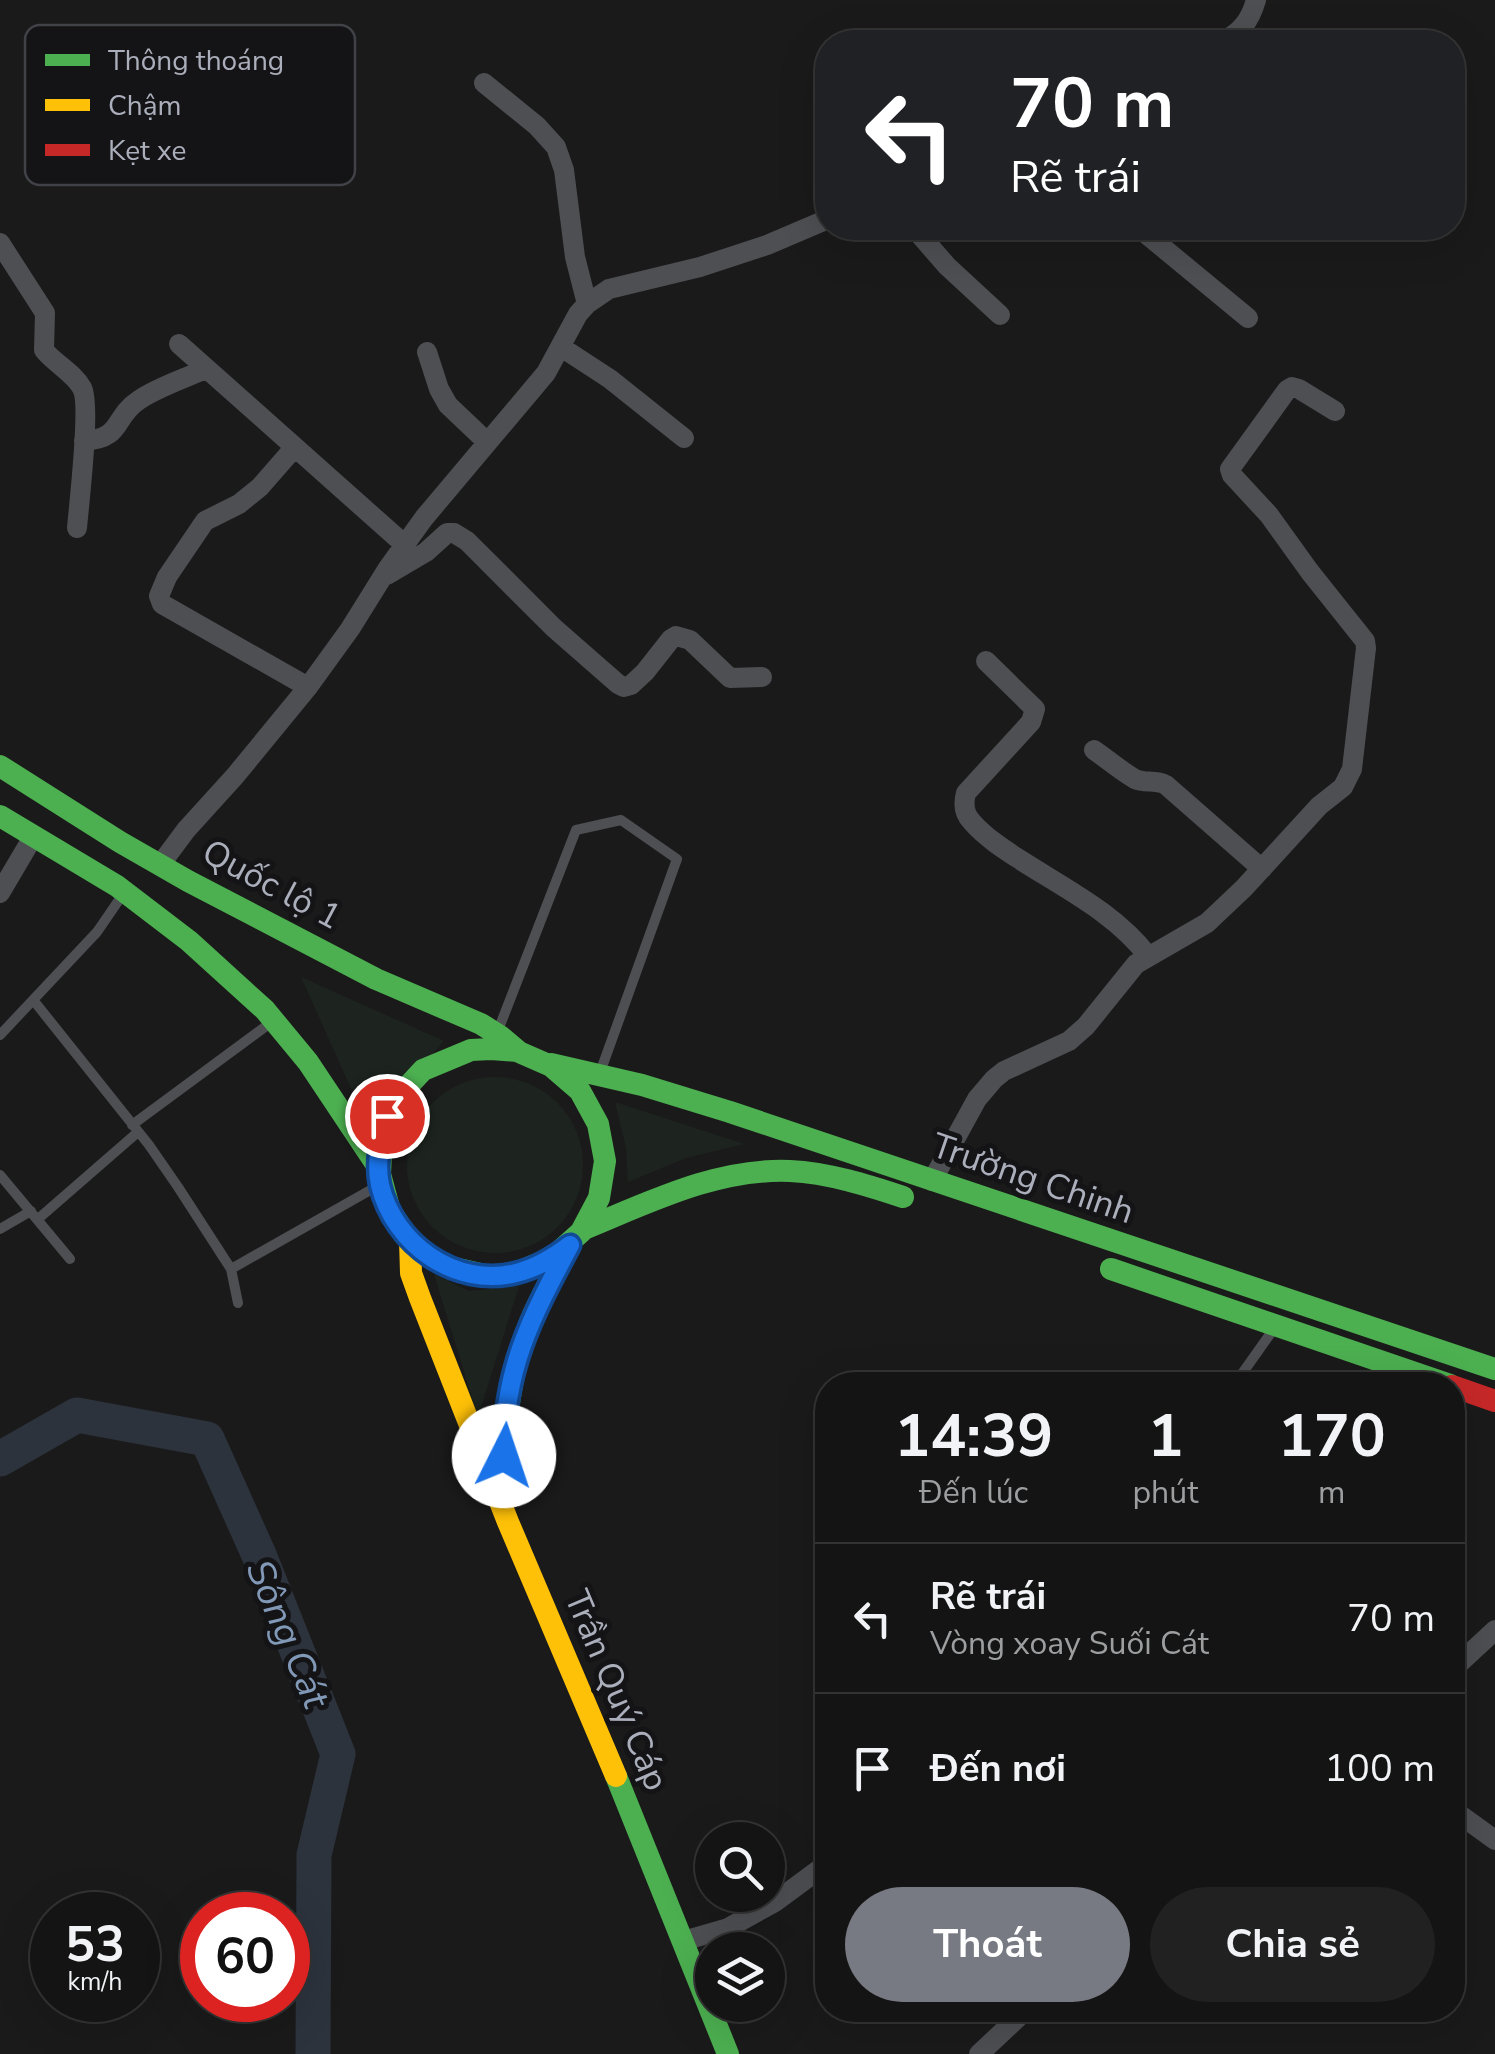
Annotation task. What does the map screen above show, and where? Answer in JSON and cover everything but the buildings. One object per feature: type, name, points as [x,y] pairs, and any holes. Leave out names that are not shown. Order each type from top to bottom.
[{"type":"main road","name":"Quốc lộ 1","points":[[0,766],[160,865],[382,982],[463,1014],[517,1051]]},
{"type":"main road","points":[[0,816],[124,892],[189,941],[274,1020],[308,1062],[379,1176],[391,1214],[410,1240],[446,1266],[489,1276],[512,1274],[553,1258],[577,1237],[602,1191],[604,1148],[600,1128],[579,1090],[547,1063],[517,1051],[465,1051],[418,1074],[400,1093],[387,1116],[380,1141],[379,1176]]},
{"type":"main road","name":"Trường Chinh","points":[[547,1063],[685,1096],[1495,1370]]},
{"type":"main road","name":"Trường Chinh","points":[[577,1237],[686,1188],[769,1171],[827,1177],[932,1207]]},
{"type":"main road","name":"Trần Quý Cáp","points":[[508,1522],[504,1431],[510,1386],[530,1321],[577,1237]]},
{"type":"main road","name":"Trần Quý Cáp","points":[[410,1240],[410,1273],[508,1522],[634,1818],[728,2054]]},
{"type":"main road","name":"Trường Chinh","points":[[1095,1263],[1411,1372]]},
{"type":"main road","name":"Trường Chinh","points":[[1465,1390],[1495,1400]]},
{"type":"street","points":[[1241,30],[1256,0]]},
{"type":"street","points":[[484,83],[537,126],[556,148],[564,170],[575,257],[587,304]]},
{"type":"street","points":[[160,865],[308,686],[424,518],[538,385],[587,304],[609,289],[700,267],[815,224]]},
{"type":"street","points":[[924,240],[1000,315]]},
{"type":"street","points":[[1154,240],[1248,318]]},
{"type":"street","points":[[0,244],[44,313],[44,350],[84,392],[77,528]]},
{"type":"street","points":[[179,344],[405,545]]},
{"type":"street","points":[[561,347],[610,379],[684,438]]},
{"type":"street","points":[[427,352],[448,405],[488,442]]},
{"type":"street","points":[[84,442],[103,440],[112,433],[136,401],[205,369]]},
{"type":"street","points":[[932,1181],[978,1099],[994,1079],[1070,1041],[1136,964],[1207,923],[1319,806],[1347,783],[1352,769],[1365,641],[1230,469],[1292,387],[1334,412]]},
{"type":"street","points":[[294,448],[260,487],[239,504],[205,521],[167,577],[160,596],[162,604],[308,686]]},
{"type":"street","points":[[383,577],[426,552],[447,533],[454,533],[467,541],[554,628],[624,687],[636,681],[676,636],[690,640],[730,678],[762,677]]},
{"type":"street","points":[[986,662],[1035,709],[1031,722],[966,793],[965,812],[1011,853],[1131,934],[1148,956]]},
{"type":"street","points":[[1094,750],[1136,779],[1166,785],[1262,869]]},
{"type":"street","points":[[0,893],[33,838]]},
{"type":"street","points":[[1465,1658],[1495,1630]]},
{"type":"street","points":[[1465,1818],[1495,1840]]},
{"type":"street","points":[[683,1942],[728,1928],[776,1902],[815,1872]]},
{"type":"street","points":[[979,2054],[1013,2022]]},
{"type":"lane","points":[[497,1034],[576,830],[621,820],[676,859],[600,1073]]},
{"type":"lane","points":[[0,1035],[97,932],[124,892]]},
{"type":"lane","points":[[34,1001],[178,1187],[231,1269],[238,1303]]},
{"type":"lane","points":[[0,1229],[34,1215],[135,1128],[274,1020]]},
{"type":"lane","points":[[0,1175],[70,1259]]},
{"type":"lane","points":[[231,1269],[379,1176]]},
{"type":"lane","points":[[1243,1372],[1276,1325]]},
{"type":"shaded area","points":[[301,977],[444,1041],[368,1126]]},
{"type":"shaded area","points":[[495,1077],[529,1083],[557,1103],[577,1131],[583,1165],[577,1199],[557,1227],[529,1247],[495,1253],[461,1247],[433,1227],[413,1199],[407,1165],[413,1131],[433,1103],[461,1083]]},
{"type":"shaded area","points":[[615,1102],[744,1144],[686,1158],[628,1182],[626,1148]]},
{"type":"shaded area","points":[[434,1274],[469,1291],[519,1286],[478,1417]]},
{"type":"waterway","name":"Sông Cát","points":[[0,1459],[77,1415],[207,1439],[259,1555],[338,1754],[314,1855],[313,2054]]},
{"type":"traffic: fast","points":[[0,766],[188,881],[376,979],[481,1024],[519,1052],[551,1066],[580,1091],[598,1124],[605,1161],[599,1198],[581,1232],[552,1258],[516,1273],[489,1276],[445,1266],[412,1243],[390,1211],[380,1174],[382,1135],[396,1099],[423,1070],[471,1050],[517,1051]]},
{"type":"traffic: fast","points":[[0,816],[117,886],[189,941],[265,1010],[308,1062],[378,1167]]},
{"type":"traffic: fast","points":[[551,1064],[642,1085],[730,1112],[1495,1369]]},
{"type":"traffic: fast","points":[[584,1229],[684,1189],[763,1172],[819,1174],[903,1197]]},
{"type":"traffic: fast","points":[[506,1492],[506,1427],[517,1363],[534,1312],[570,1245]]},
{"type":"traffic: fast","points":[[1111,1269],[1412,1372]]},
{"type":"traffic: fast","points":[[616,1776],[728,2054]]},
{"type":"traffic: slow","points":[[410,1240],[411,1273],[420,1298],[508,1522],[616,1776]]},
{"type":"traffic: jam","points":[[1465,1391],[1495,1401]]},
{"type":"route","points":[[387,1116],[380,1141],[380,1185],[391,1214],[426,1255],[467,1273],[489,1276],[533,1268],[570,1245],[522,1342],[510,1386],[504,1456]]}]
